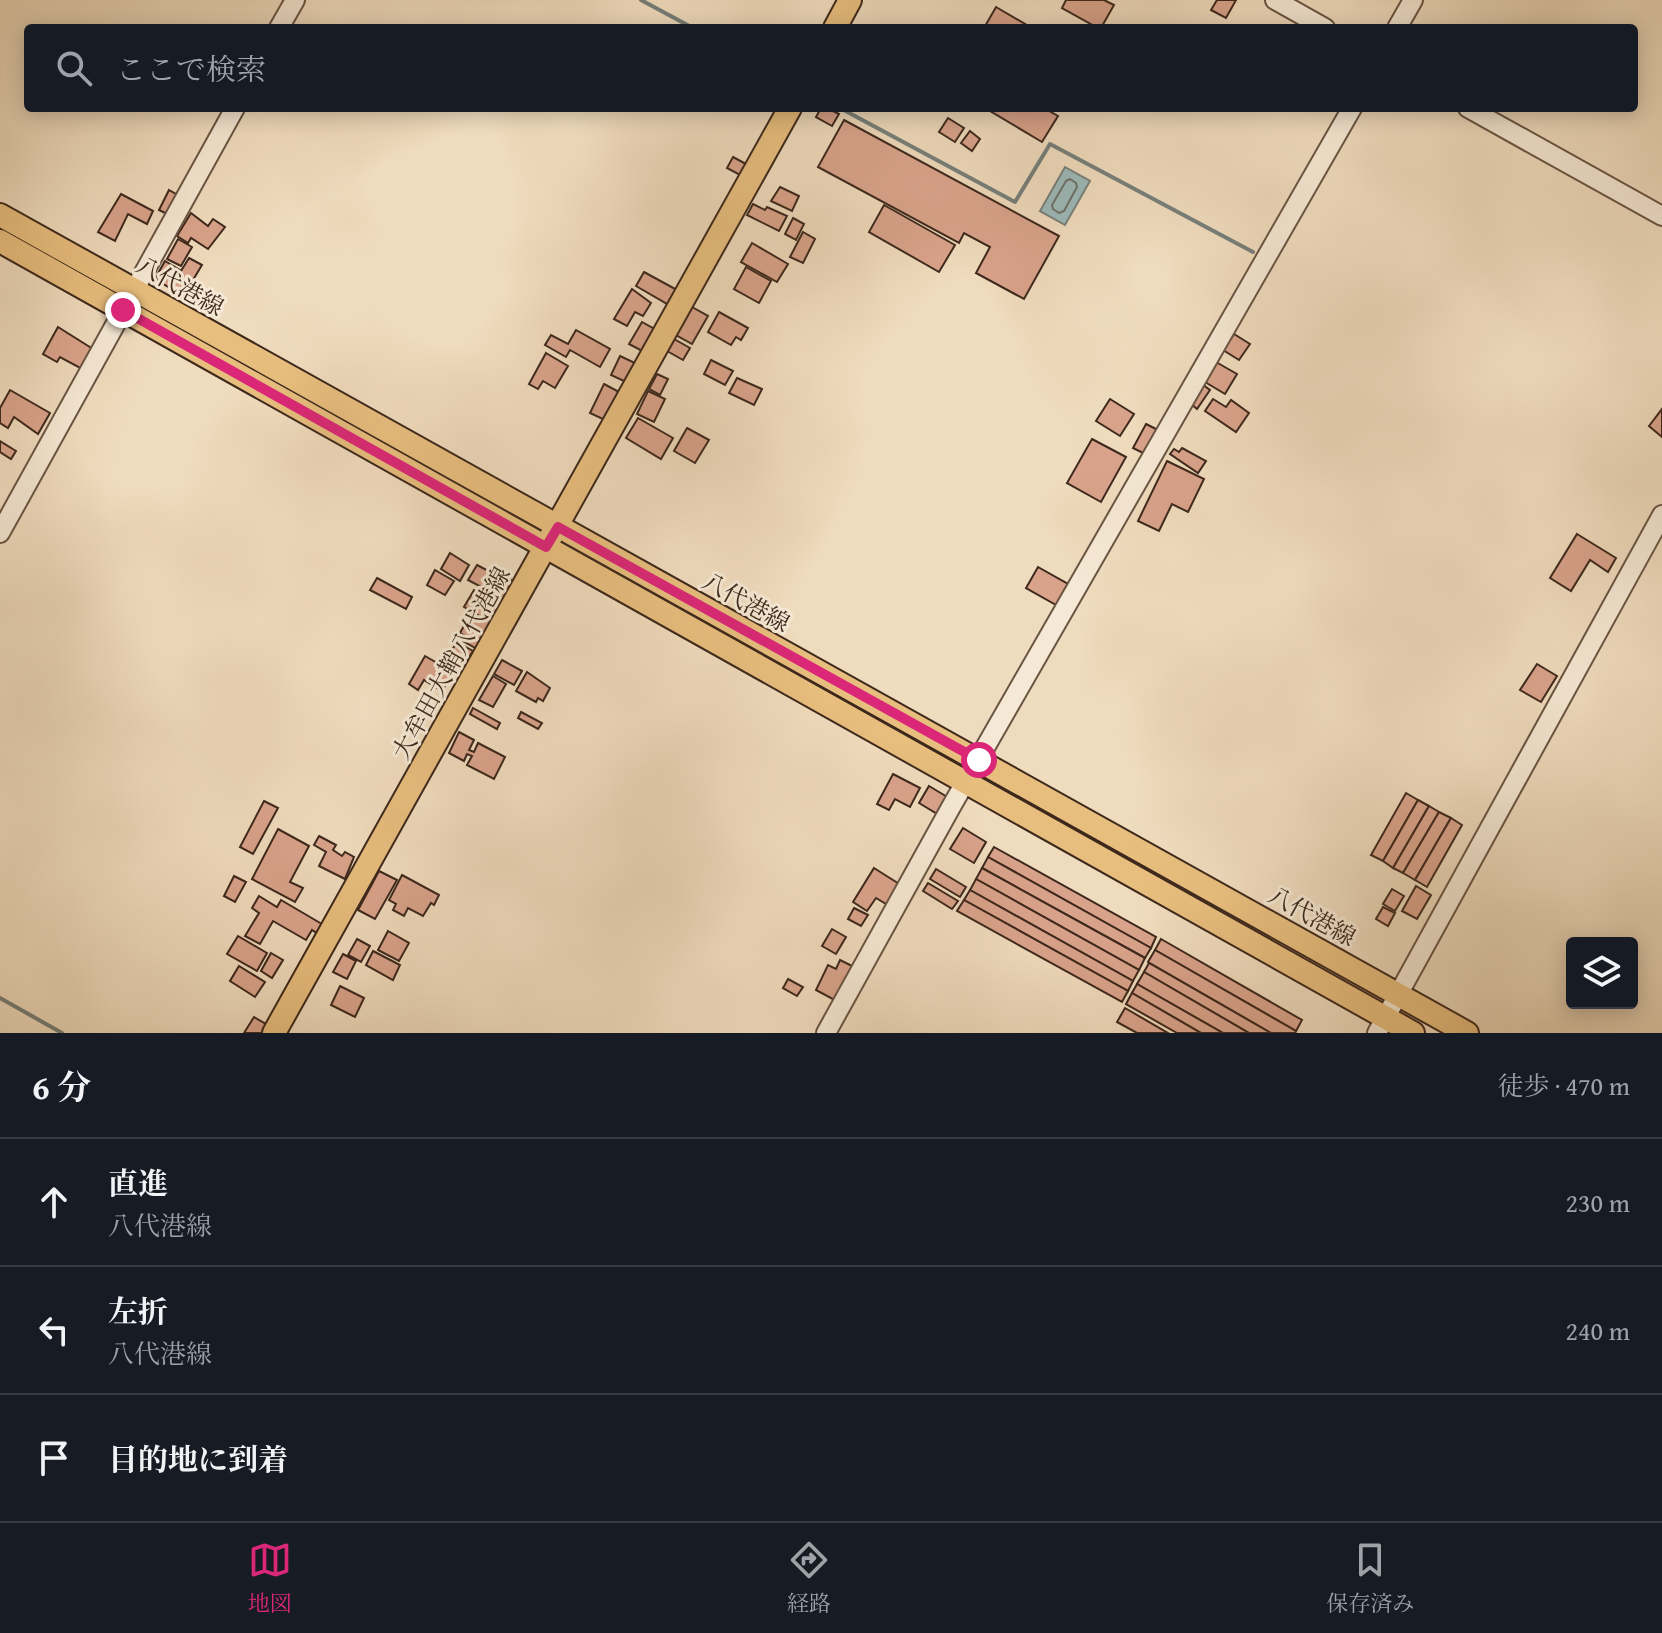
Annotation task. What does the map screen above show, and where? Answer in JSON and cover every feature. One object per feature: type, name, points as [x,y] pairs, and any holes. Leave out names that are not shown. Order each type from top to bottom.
[{"type":"main road","points":[[837,24],[850,0]]},
{"type":"main road","name":"大牟田大鞘八代港線","points":[[274,1033],[788,112]]},
{"type":"main road","name":"八代港線","points":[[0,215],[1467,1033]]},
{"type":"main road","name":"八代港線","points":[[0,241],[966,782],[1381,1025],[1413,1033]]},
{"type":"street","points":[[281,24],[295,0]]},
{"type":"street","points":[[1275,0],[1318,24]]},
{"type":"street","points":[[1399,24],[1413,0]]},
{"type":"street","points":[[0,533],[233,112]]},
{"type":"street","points":[[826,1033],[1350,112]]},
{"type":"street","points":[[1475,112],[1662,216]]},
{"type":"street","points":[[1381,1025],[1662,515]]},
{"type":"water","points":[[1065,167],[1090,181],[1065,225],[1040,211]]},
{"type":"building","points":[[1066,0],[1104,0],[1114,5],[1103,24],[1091,24],[1062,8]]},
{"type":"building","points":[[1217,0],[1236,0],[1226,18],[1211,10]]},
{"type":"building","points":[[996,7],[1025,24],[986,24]]},
{"type":"building","points":[[819,112],[839,114],[832,126],[816,117]]},
{"type":"building","points":[[992,112],[1051,112],[1058,116],[1042,142]]},
{"type":"building","points":[[948,118],[964,128],[955,142],[939,132]]},
{"type":"building","points":[[844,120],[1059,236],[1024,299],[976,273],[990,247],[964,233],[959,243],[818,167]]},
{"type":"building","points":[[970,131],[980,139],[972,151],[961,143]]},
{"type":"building","points":[[733,157],[746,164],[740,175],[727,168]]},
{"type":"building","points":[[780,187],[799,196],[792,211],[771,201]]},
{"type":"building","points":[[169,190],[183,198],[173,217],[159,210]]},
{"type":"building","points":[[121,194],[153,211],[147,224],[128,214],[115,241],[98,232]]},
{"type":"building","points":[[753,204],[787,216],[779,231],[747,215]]},
{"type":"building","points":[[884,205],[955,245],[939,272],[869,232]]},
{"type":"building","points":[[191,213],[208,226],[213,219],[225,227],[208,249],[191,238],[188,243],[177,236]]},
{"type":"building","points":[[793,218],[804,224],[796,240],[785,234]]},
{"type":"building","points":[[803,232],[815,239],[803,263],[790,257]]},
{"type":"building","points":[[178,239],[192,247],[181,266],[167,259]]},
{"type":"building","points":[[752,243],[788,264],[777,282],[741,262]]},
{"type":"building","points":[[189,258],[202,265],[184,295],[171,287]]},
{"type":"building","points":[[165,261],[180,270],[170,288],[155,279]]},
{"type":"building","points":[[746,267],[771,281],[759,303],[734,289]]},
{"type":"building","points":[[644,272],[677,290],[669,305],[636,286]]},
{"type":"building","points":[[632,289],[651,303],[643,316],[635,312],[627,326],[614,319]]},
{"type":"building","points":[[692,307],[708,316],[692,344],[676,335]]},
{"type":"building","points":[[719,312],[748,328],[741,340],[736,337],[731,345],[708,332]]},
{"type":"building","points":[[642,322],[658,331],[646,353],[629,344]]},
{"type":"building","points":[[58,327],[93,349],[82,369],[60,357],[57,362],[43,354]]},
{"type":"building","points":[[576,330],[610,349],[600,367],[570,350],[566,357],[545,345],[551,335],[568,344]]},
{"type":"building","points":[[1234,334],[1250,344],[1239,360],[1223,350]]},
{"type":"building","points":[[674,339],[690,348],[683,360],[667,351]]},
{"type":"building","points":[[546,353],[568,366],[555,388],[543,381],[538,389],[529,384]]},
{"type":"building","points":[[620,356],[635,363],[626,382],[611,375]]},
{"type":"building","points":[[711,360],[733,371],[725,385],[704,374]]},
{"type":"building","points":[[1216,362],[1237,374],[1225,394],[1205,382]]},
{"type":"building","points":[[657,374],[668,379],[660,395],[649,389]]},
{"type":"building","points":[[737,378],[762,389],[754,405],[729,393]]},
{"type":"building","points":[[604,384],[621,393],[607,421],[590,413]]},
{"type":"building","points":[[1202,384],[1210,390],[1197,409],[1190,403]]},
{"type":"building","points":[[10,390],[50,413],[38,434],[14,417],[8,428],[0,423],[0,408]]},
{"type":"building","points":[[648,391],[665,399],[654,422],[637,414]]},
{"type":"building","points":[[1110,399],[1134,414],[1120,436],[1096,421]]},
{"type":"building","points":[[1213,399],[1226,407],[1231,400],[1249,413],[1236,432],[1205,411]]},
{"type":"building","points":[[1662,409],[1662,437],[1649,426]]},
{"type":"building","points":[[638,418],[673,438],[661,459],[626,438]]},
{"type":"building","points":[[1146,424],[1162,432],[1149,456],[1133,448]]},
{"type":"building","points":[[687,428],[709,440],[695,463],[674,451]]},
{"type":"building","points":[[1092,439],[1126,457],[1101,502],[1067,483]]},
{"type":"building","points":[[0,441],[16,451],[11,459],[0,452]]},
{"type":"building","points":[[1182,448],[1206,461],[1198,473],[1170,454],[1174,449],[1179,452]]},
{"type":"building","points":[[1167,461],[1204,479],[1188,512],[1172,504],[1159,531],[1138,521]]},
{"type":"building","points":[[1577,534],[1616,558],[1608,572],[1590,560],[1571,591],[1550,578]]},
{"type":"building","points":[[450,553],[469,565],[460,581],[441,569]]},
{"type":"building","points":[[477,565],[494,574],[485,589],[468,580]]},
{"type":"building","points":[[1038,567],[1068,584],[1056,605],[1026,588]]},
{"type":"building","points":[[435,570],[454,581],[445,595],[427,585]]},
{"type":"building","points":[[500,574],[515,582],[477,649],[463,641],[465,636],[460,633],[470,615],[476,618],[478,615],[464,607],[474,590],[487,597]]},
{"type":"building","points":[[377,578],[412,597],[406,609],[370,590]]},
{"type":"building","points":[[457,642],[473,651],[466,662],[450,653]]},
{"type":"building","points":[[425,656],[453,672],[442,691],[424,680],[418,690],[409,684]]},
{"type":"building","points":[[502,660],[522,671],[514,685],[494,674]]},
{"type":"building","points":[[1537,664],[1557,676],[1541,702],[1520,690]]},
{"type":"building","points":[[527,672],[550,688],[543,701],[538,698],[536,702],[516,691]]},
{"type":"building","points":[[493,676],[506,684],[493,707],[479,700]]},
{"type":"building","points":[[473,708],[500,723],[497,729],[470,714]]},
{"type":"building","points":[[521,712],[542,723],[538,729],[518,718]]},
{"type":"building","points":[[459,732],[474,740],[469,750],[474,752],[478,743],[505,757],[494,779],[467,765],[472,756],[467,754],[464,761],[449,753]]},
{"type":"building","points":[[893,774],[920,788],[910,807],[895,799],[889,810],[877,804]]},
{"type":"building","points":[[929,786],[954,801],[944,818],[919,803]]},
{"type":"building","points":[[1406,793],[1418,800],[1383,861],[1371,855]]},
{"type":"building","points":[[1418,800],[1429,806],[1393,868],[1383,861]]},
{"type":"building","points":[[264,801],[278,808],[253,854],[240,847]]},
{"type":"building","points":[[1429,806],[1439,812],[1403,873],[1393,868]]},
{"type":"building","points":[[1439,812],[1451,818],[1415,880],[1403,873]]},
{"type":"building","points":[[1451,818],[1462,825],[1427,887],[1415,880]]},
{"type":"building","points":[[963,828],[986,842],[974,863],[950,849]]},
{"type":"building","points":[[278,829],[309,846],[290,882],[303,888],[295,902],[252,879]]},
{"type":"building","points":[[319,836],[336,845],[333,850],[342,856],[345,852],[354,857],[345,879],[319,866],[326,852],[314,845]]},
{"type":"building","points":[[994,847],[1156,937],[1151,948],[988,857]]},
{"type":"building","points":[[988,857],[1151,948],[1145,958],[982,868]]},
{"type":"building","points":[[874,868],[904,887],[891,907],[876,898],[867,911],[853,902]]},
{"type":"building","points":[[982,868],[1145,958],[1139,970],[976,879]]},
{"type":"building","points":[[936,869],[966,887],[960,897],[930,879]]},
{"type":"building","points":[[379,871],[397,880],[375,919],[358,910]]},
{"type":"building","points":[[402,875],[439,895],[423,916],[408,908],[404,916],[393,910],[396,904],[389,900]]},
{"type":"building","points":[[234,876],[246,882],[235,902],[224,896]]},
{"type":"building","points":[[976,879],[1139,970],[1133,981],[970,890]]},
{"type":"building","points":[[928,883],[958,901],[952,909],[923,891]]},
{"type":"building","points":[[1416,886],[1431,895],[1417,919],[1402,911]]},
{"type":"building","points":[[1392,889],[1404,896],[1395,911],[1383,904]]},
{"type":"building","points":[[970,890],[1133,981],[1128,991],[964,900]]},
{"type":"building","points":[[259,896],[277,907],[281,900],[327,927],[321,936],[312,930],[306,940],[273,921],[260,944],[245,936],[259,913],[252,908]]},
{"type":"building","points":[[964,900],[1128,991],[1122,1002],[957,911]]},
{"type":"building","points":[[1383,907],[1395,913],[1388,926],[1376,919]]},
{"type":"building","points":[[854,908],[868,915],[861,926],[848,919]]},
{"type":"building","points":[[832,929],[846,937],[836,954],[822,946]]},
{"type":"building","points":[[388,931],[409,943],[399,961],[378,950]]},
{"type":"building","points":[[238,936],[267,953],[257,971],[227,954]]},
{"type":"building","points":[[357,939],[370,946],[361,962],[348,955]]},
{"type":"building","points":[[1161,939],[1302,1020],[1296,1031],[1155,950]]},
{"type":"building","points":[[1155,950],[1295,1033],[1271,1033],[1148,962]]},
{"type":"building","points":[[373,951],[400,965],[393,980],[366,965]]},
{"type":"building","points":[[271,953],[283,960],[272,978],[261,971]]},
{"type":"building","points":[[343,954],[356,961],[347,979],[333,972]]},
{"type":"building","points":[[840,960],[858,969],[840,1003],[816,990],[828,965],[836,969]]},
{"type":"building","points":[[1149,963],[1271,1033],[1249,1033],[1144,972]]},
{"type":"building","points":[[239,966],[265,982],[255,997],[230,981]]},
{"type":"building","points":[[1144,972],[1249,1033],[1223,1033],[1137,984]]},
{"type":"building","points":[[788,979],[803,987],[797,996],[783,988]]},
{"type":"building","points":[[1137,984],[1223,1033],[1201,1033],[1132,993]]},
{"type":"building","points":[[340,986],[364,998],[355,1017],[331,1005]]},
{"type":"building","points":[[1132,993],[1201,1033],[1177,1033],[1126,1004]]},
{"type":"building","points":[[1125,1008],[1168,1033],[1137,1033],[1117,1022]]},
{"type":"building","points":[[254,1017],[273,1028],[270,1033],[244,1033]]},
{"type":"waterway","points":[[641,0],[686,24]]},
{"type":"waterway","points":[[847,112],[1015,202],[1050,144],[1253,252]]},
{"type":"waterway","points":[[0,998],[62,1033]]},
{"type":"route","points":[[123,310],[546,547],[558,527],[979,760]]}]
